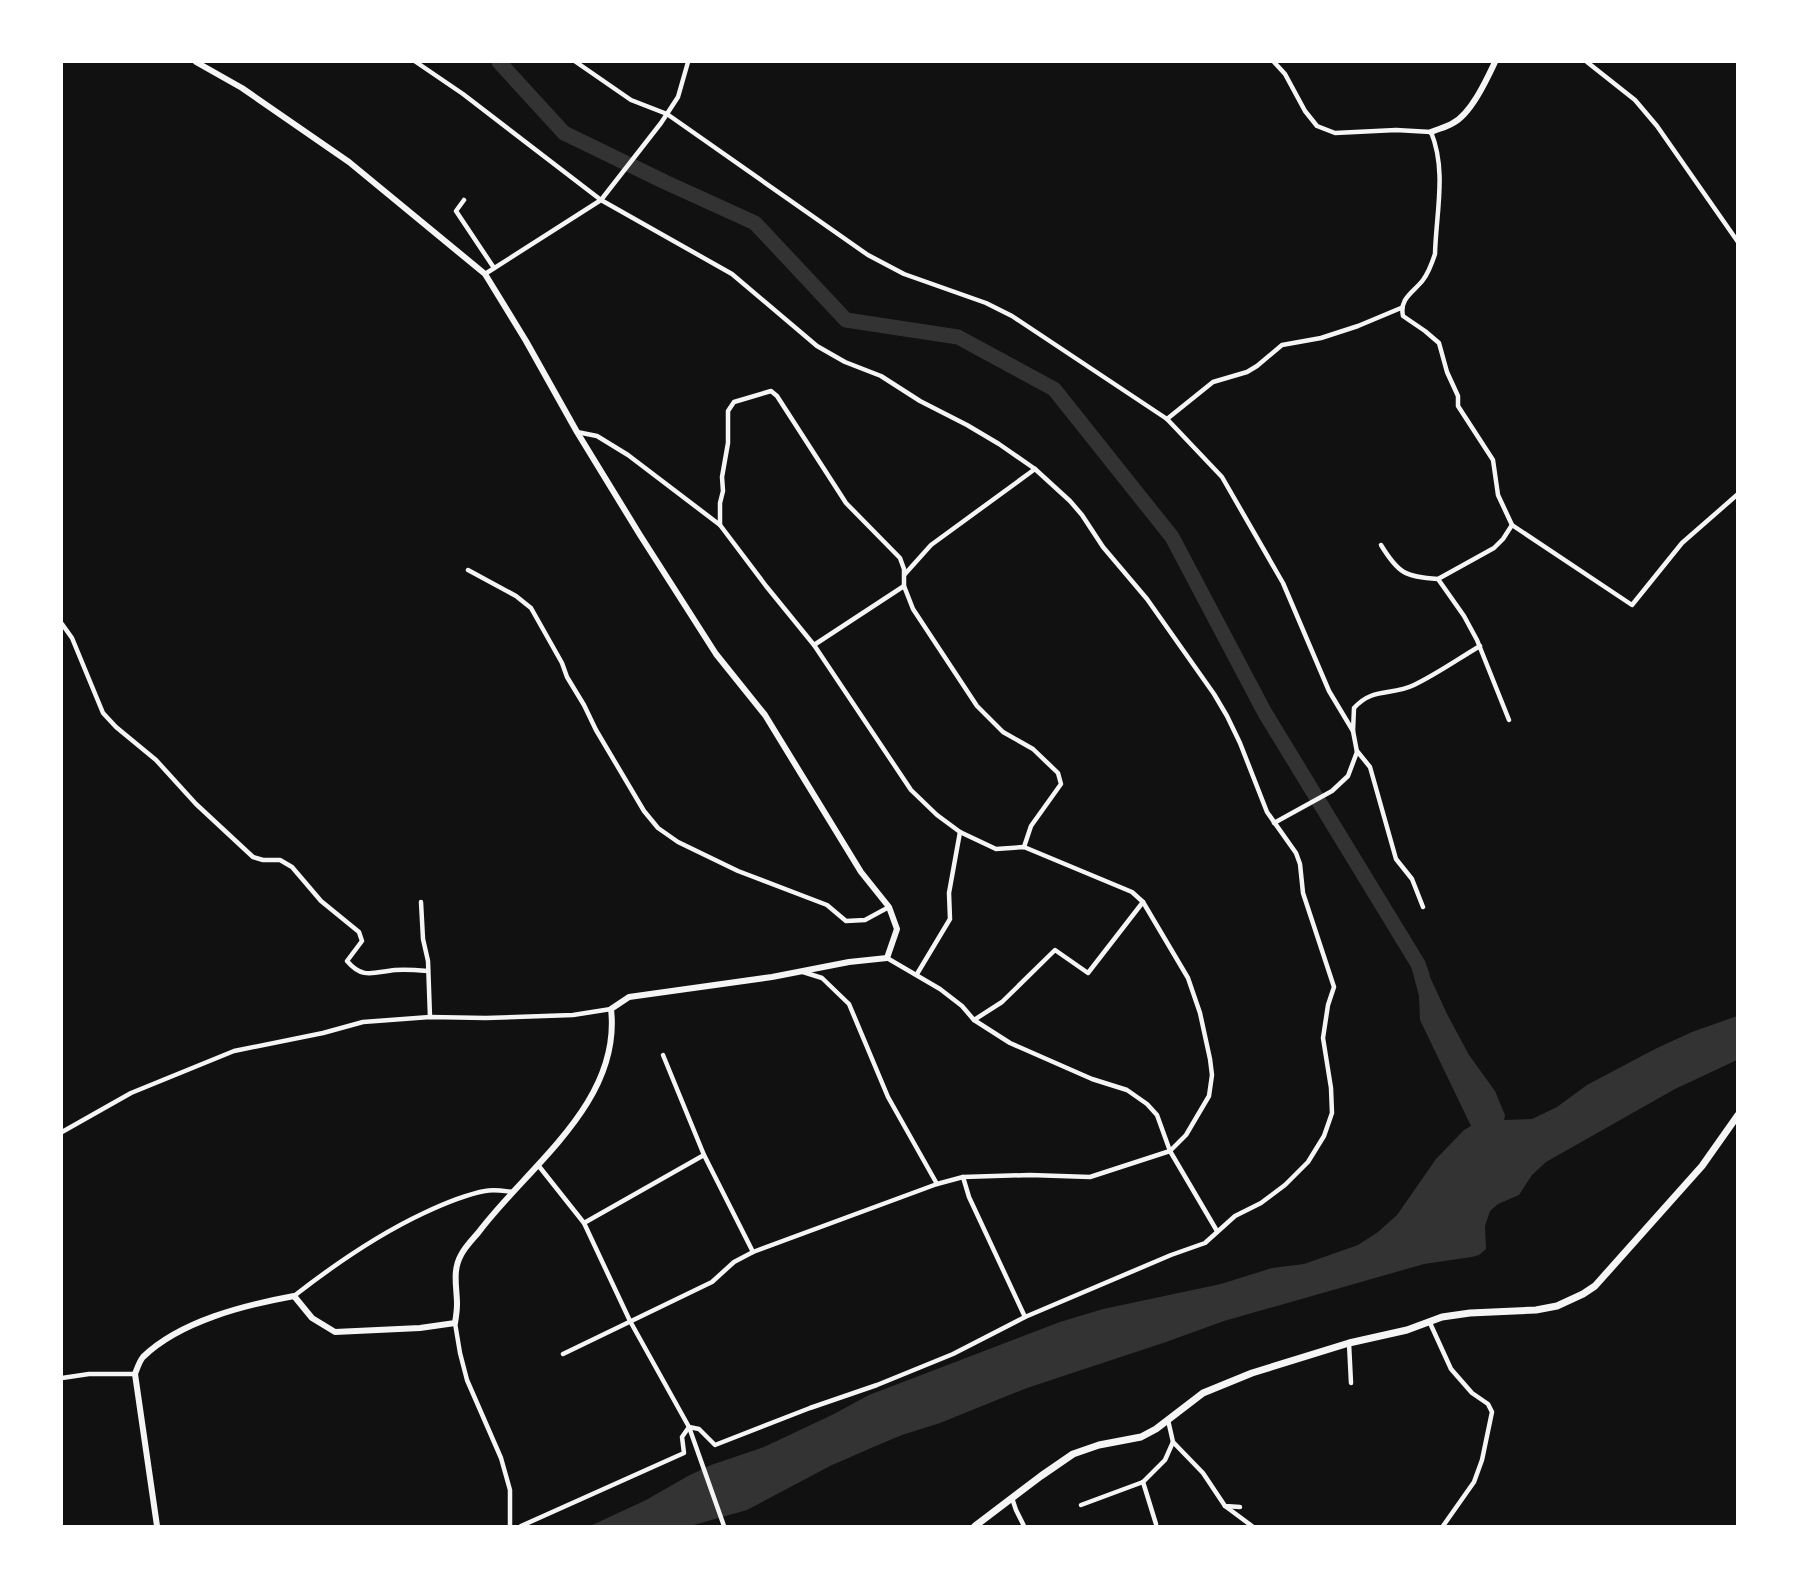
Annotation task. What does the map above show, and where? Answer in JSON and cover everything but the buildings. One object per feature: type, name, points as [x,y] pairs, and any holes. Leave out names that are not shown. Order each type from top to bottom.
[{"type":"main road","points":[[975,1527],[1073,1454],[1099,1445],[1141,1437],[1156,1429],[1203,1394],[1226,1384],[1271,1367],[1349,1343],[1407,1330],[1442,1317],[1546,1308],[1557,1306],[1584,1294],[1595,1286],[1702,1166],[1737,1115]]},
{"type":"street","points":[[196,62],[243,88],[349,162],[485,274],[577,432],[716,654],[765,715],[861,872],[889,907],[897,929],[887,958]]},
{"type":"street","points":[[416,62],[463,94],[602,200],[732,274],[817,346],[844,362],[881,376],[920,401],[967,425],[1035,469],[1054,486],[1082,515],[1103,547],[1147,599],[1214,694],[1231,725],[1267,812],[1296,853],[1300,864],[1303,893],[1334,987],[1328,1005],[1323,1038],[1331,1088],[1332,1113],[1324,1136],[1308,1162],[1285,1185],[1261,1203],[1235,1216],[1205,1243],[1171,1255],[1025,1317],[953,1354],[715,1445],[699,1429],[689,1427]]},
{"type":"street","points":[[576,62],[631,100],[667,114],[868,255],[904,274],[986,303],[1012,316],[1167,419],[1222,477],[1283,583],[1329,691],[1353,731]]},
{"type":"street","points":[[485,274],[602,200],[678,97],[688,62]]},
{"type":"street","points":[[1274,62],[1285,74],[1305,111],[1317,126],[1335,133],[1396,130],[1431,132],[1454,123],[1463,117],[1495,62]]},
{"type":"street","points":[[1587,62],[1635,100],[1657,126],[1737,243]]},
{"type":"street","points":[[1167,419],[1213,382],[1247,372],[1282,345],[1321,338],[1401,308],[1408,295],[1423,280],[1431,266],[1434,254],[1440,167],[1437,145],[1431,132]]},
{"type":"street","points":[[464,200],[456,211],[494,268]]},
{"type":"street","points":[[1401,308],[1403,316],[1439,343],[1447,372],[1458,396],[1458,406],[1493,460],[1498,495],[1512,525],[1632,605],[1682,543],[1737,494]]},
{"type":"street","points":[[720,525],[722,477],[728,443],[728,411],[734,402],[771,391],[777,396],[846,503],[900,558],[904,569],[904,586],[913,609],[977,706],[1003,732],[1033,748],[1058,772],[1061,784],[1031,826],[1023,847]]},
{"type":"street","points":[[563,1354],[712,1282],[734,1262],[753,1252],[937,1184],[963,1177],[1090,1176],[1170,1151],[1186,1135],[1209,1096],[1212,1075],[1200,1013],[1188,978],[1143,902],[1132,892],[1117,885],[1023,847],[996,849],[960,832],[937,815],[911,790],[814,645],[720,525],[628,455],[597,436],[577,432]]},
{"type":"street","points":[[904,575],[931,545],[1035,469]]},
{"type":"street","points":[[1381,544],[1391,562],[1402,572],[1438,579],[1494,548],[1512,525]]},
{"type":"street","points":[[468,570],[516,596],[531,608],[596,730],[644,811],[658,828],[678,842],[738,871],[827,905],[846,921],[865,920],[889,907]]},
{"type":"street","points":[[1438,579],[1464,616],[1479,646],[1509,720]]},
{"type":"street","points":[[814,645],[904,586]]},
{"type":"street","points":[[62,624],[72,638],[104,712],[116,727],[156,760],[196,804],[254,857],[263,860],[280,860],[291,867],[321,902],[359,932],[362,941],[347,961],[355,970],[372,975],[403,969],[428,971]]},
{"type":"street","points":[[1423,907],[1412,879],[1396,859],[1370,767],[1357,750],[1353,731],[1354,708],[1361,700],[1377,693],[1400,690],[1416,684],[1479,646]]},
{"type":"street","points":[[1274,824],[1332,791],[1348,776],[1357,750]]},
{"type":"street","points":[[916,974],[950,919],[949,892],[960,832]]},
{"type":"street","points":[[421,902],[421,921],[428,961],[430,1017]]},
{"type":"street","points":[[974,1020],[1002,1002],[1054,950],[1088,973],[1143,902]]},
{"type":"street","points":[[62,1132],[131,1093],[234,1051],[323,1033],[363,1022],[430,1017],[573,1015],[611,1009],[629,998],[803,972],[849,962],[887,958],[916,974],[962,1006],[974,1020],[1010,1043],[1092,1079],[1127,1090],[1147,1104],[1157,1115],[1170,1151],[1217,1231]]},
{"type":"street","points":[[803,972],[822,978],[849,1004],[888,1097],[937,1184]]},
{"type":"street","points":[[510,1527],[510,1490],[501,1458],[467,1380],[460,1353],[455,1323],[457,1264],[461,1254],[491,1215],[573,1124],[598,1086],[609,1051],[613,1025],[611,1009]]},
{"type":"street","points":[[663,1055],[704,1155],[753,1252]]},
{"type":"street","points":[[584,1223],[704,1155]]},
{"type":"street","points":[[538,1165],[584,1223],[630,1321],[689,1427],[724,1527]]},
{"type":"street","points":[[963,1177],[969,1197],[1025,1317]]},
{"type":"street","points":[[158,1526],[135,1374],[142,1359],[177,1333],[225,1313],[266,1301],[294,1296],[384,1233],[423,1214],[469,1195],[488,1190],[513,1192]]},
{"type":"street","points":[[294,1296],[312,1318],[335,1332],[420,1328],[455,1323]]},
{"type":"street","points":[[1430,1323],[1451,1369],[1472,1394],[1488,1404],[1492,1412],[1482,1460],[1474,1482],[1443,1527]]},
{"type":"street","points":[[1349,1343],[1351,1383]]},
{"type":"street","points":[[62,1377],[89,1374],[135,1374]]},
{"type":"street","points":[[1168,1420],[1173,1442],[1203,1473],[1225,1506],[1252,1527]]},
{"type":"street","points":[[521,1527],[684,1453],[682,1437],[689,1427]]},
{"type":"street","points":[[1081,1505],[1143,1482],[1165,1460],[1173,1442]]},
{"type":"street","points":[[1143,1482],[1156,1524]]},
{"type":"street","points":[[1012,1498],[1024,1527]]},
{"type":"street","points":[[1225,1506],[1240,1507]]},
{"type":"shaded area","points":[[1419,953],[1469,1055],[1495,1091],[1505,1115],[1504,1120],[1532,1119],[1557,1107],[1587,1085],[1655,1049],[1692,1032],[1737,1016],[1737,1060],[1675,1089],[1546,1162],[1532,1175],[1519,1195],[1498,1204],[1490,1211],[1485,1226],[1486,1249],[1479,1255],[1424,1264],[1224,1321],[1027,1388],[878,1445],[830,1466],[747,1510],[690,1526],[590,1526],[646,1500],[711,1465],[764,1447],[869,1395],[1060,1322],[1103,1309],[1221,1284],[1272,1268],[1304,1264],[1358,1245],[1378,1232],[1397,1215],[1436,1159],[1464,1130],[1471,1126],[1420,1020],[1419,996],[1410,962],[1413,956]]},
{"type":"waterway","points":[[499,62],[564,133],[755,223],[846,320],[958,337],[1054,389],[1172,537],[1265,713],[1418,964],[1422,975]]}]
